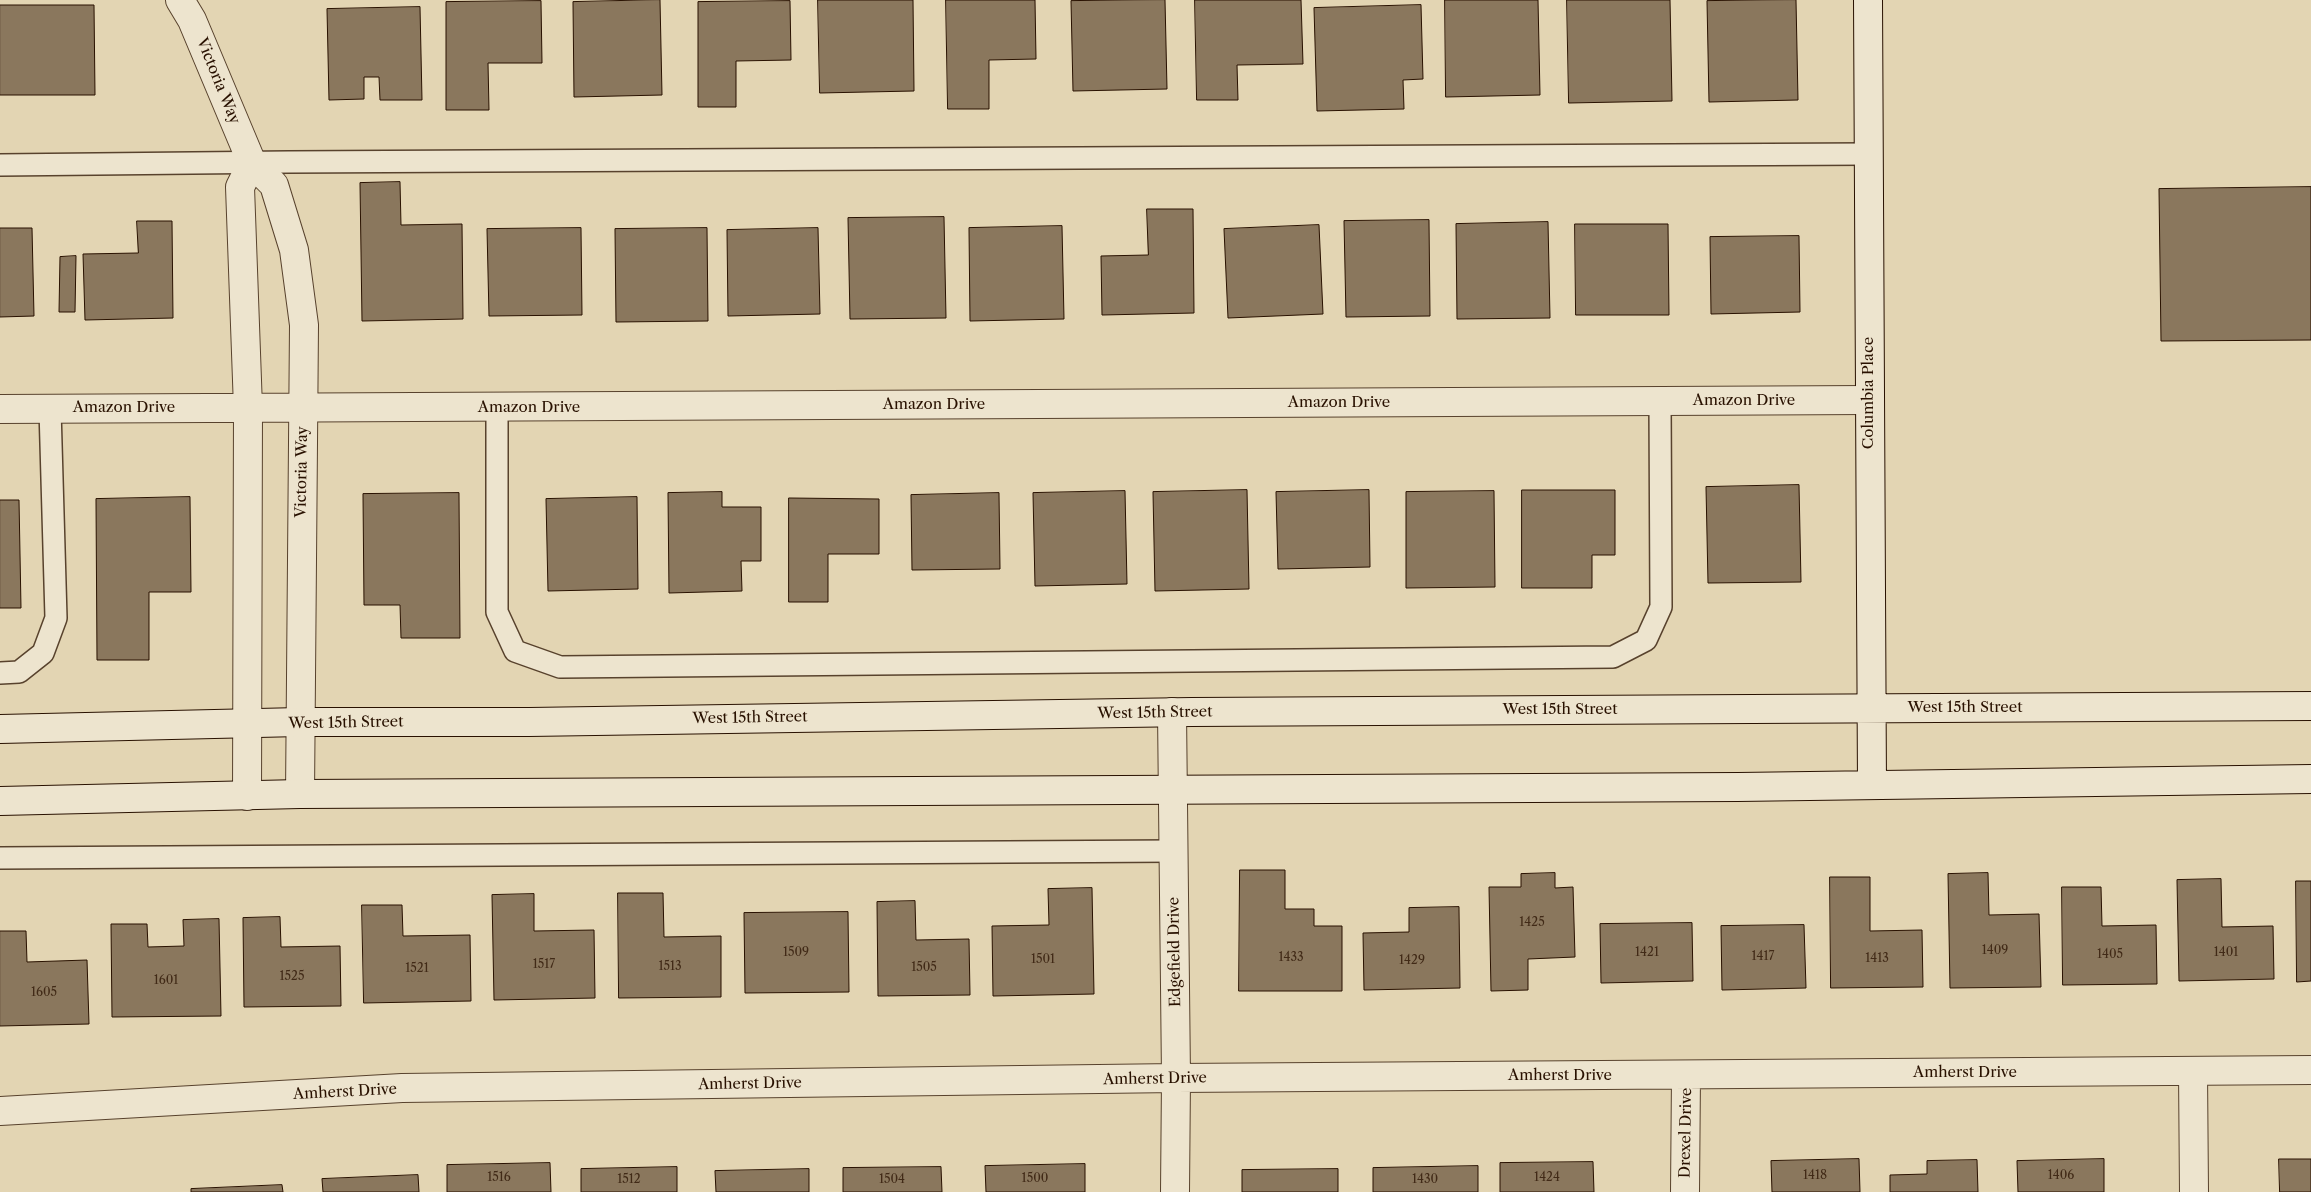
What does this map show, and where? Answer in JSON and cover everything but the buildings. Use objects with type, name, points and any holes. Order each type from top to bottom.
[{"type":"street","name":"Victoria Way","points":[[180,0],[192,20],[252,163],[274,185],[294,250],[304,325],[300,794]]},
{"type":"street","name":"Columbia Place","points":[[1868,0],[1870,709],[1872,785]]},
{"type":"street","points":[[247,796],[248,408],[240,187],[252,163]]},
{"type":"street","name":"Amazon Drive","points":[[0,409],[1869,400]]},
{"type":"street","name":"West 15th Street","points":[[0,728],[246,725],[300,722],[529,722],[1172,712],[2311,706]]},
{"type":"street","name":"Edgefield Drive","points":[[1172,712],[1176,1078],[1175,1192]]},
{"type":"street","points":[[0,801],[300,794],[1872,785],[2311,779]]},
{"type":"street","name":"Amherst Drive","points":[[0,1111],[402,1088],[1176,1078],[2311,1070]]},
{"type":"street","points":[[2193,1071],[2194,1192]]},
{"type":"street","name":"Drexel Drive","points":[[1685,1192],[1686,1075]]},
{"type":"lane","points":[[0,166],[1868,154]]},
{"type":"lane","points":[[497,408],[497,612],[515,651],[560,667],[1613,658],[1646,640],[1661,607],[1660,401]]},
{"type":"lane","points":[[0,673],[19,672],[43,652],[56,618],[50,409]]},
{"type":"lane","points":[[0,858],[1174,851]]}]
